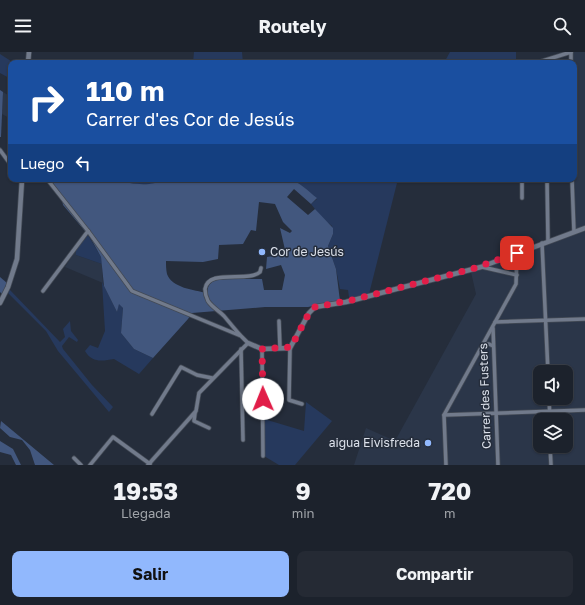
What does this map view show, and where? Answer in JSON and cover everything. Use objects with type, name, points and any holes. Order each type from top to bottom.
[{"type":"street","points":[[548,60],[571,52]]},
{"type":"street","points":[[0,150],[8,160]]},
{"type":"street","points":[[0,303],[8,287],[17,258],[22,182]]},
{"type":"street","points":[[48,182],[88,231],[132,291],[240,336]]},
{"type":"street","points":[[522,182],[522,198]]},
{"type":"street","points":[[547,182],[548,241]]},
{"type":"street","points":[[572,182],[574,232]]},
{"type":"street","points":[[302,404],[289,400],[290,348],[309,313],[315,307],[352,300],[481,266],[585,228]]},
{"type":"street","points":[[43,291],[88,231]]},
{"type":"street","points":[[542,243],[548,365]]},
{"type":"street","points":[[446,465],[444,415],[516,284],[517,253]]},
{"type":"street","points":[[481,266],[517,275]]},
{"type":"street","points":[[261,268],[260,272],[254,276],[216,278],[210,281],[206,286],[206,296],[209,303],[224,316],[240,336],[248,343],[262,349],[290,348]]},
{"type":"street","points":[[495,322],[585,319]]},
{"type":"street","points":[[279,321],[280,348]]},
{"type":"street","name":"Carrer des Fusters","points":[[493,327],[498,465]]},
{"type":"street","points":[[209,428],[194,421],[199,393],[212,378],[248,343]]},
{"type":"street","points":[[483,345],[489,344],[493,346]]},
{"type":"street","points":[[262,349],[263,456]]},
{"type":"street","points":[[241,350],[243,440]]},
{"type":"street","points":[[152,414],[181,367],[197,375],[212,378]]},
{"type":"street","points":[[550,405],[550,412]]},
{"type":"street","points":[[444,415],[585,410]]},
{"type":"street","points":[[90,465],[113,437],[149,464],[196,412]]},
{"type":"street","points":[[550,453],[551,465]]},
{"type":"street","points":[[74,458],[82,465]]},
{"type":"shaded area","points":[[194,52],[242,52],[243,60],[193,60]]},
{"type":"shaded area","points":[[450,52],[516,52],[516,60],[446,60]]},
{"type":"shaded area","points":[[572,52],[585,52],[585,465],[354,465],[366,428],[395,441],[476,294],[471,272],[575,234],[573,182],[577,182],[577,60],[572,60]]},
{"type":"shaded area","points":[[0,54],[9,60],[8,60],[8,77],[0,73]]},
{"type":"shaded area","points":[[0,90],[3,92],[1,137],[0,137]]},
{"type":"shaded area","points":[[3,92],[8,95],[8,117],[2,114]]},
{"type":"shaded area","points":[[52,182],[130,182],[144,184],[157,182],[296,182],[317,198],[311,204],[294,189],[287,197],[308,215],[315,209],[333,228],[333,234],[328,246],[336,269],[340,301],[308,307],[265,307],[192,313],[153,358],[134,349],[121,333],[123,308],[119,304],[117,312],[104,286],[101,257],[90,237],[63,205],[61,194]],"holes":[[[259,202],[275,204],[283,222],[292,231],[290,233],[280,228],[286,254],[267,257],[266,269],[281,265],[285,275],[282,290],[264,290],[262,279],[218,279],[210,284],[207,293],[184,288],[170,279],[167,274],[166,261],[203,262],[218,259],[219,245],[243,244],[251,230],[256,231]]]},
{"type":"shaded area","points":[[130,182],[159,182],[153,184]]},
{"type":"shaded area","points":[[296,182],[397,182],[369,294],[352,299],[349,297],[348,290],[340,289],[336,269],[328,246],[333,234],[332,226],[322,218],[311,204],[317,199]]},
{"type":"shaded area","points":[[88,235],[101,257],[102,264],[76,255],[76,250]]},
{"type":"shaded area","points":[[76,250],[76,255],[102,264],[103,283],[65,267]]},
{"type":"shaded area","points":[[0,277],[7,283],[2,294],[0,292]]},
{"type":"shaded area","points":[[102,282],[117,312],[119,303],[123,308],[121,333],[134,349],[153,358],[139,374],[114,359],[101,361],[91,358],[85,351],[90,345],[98,348],[105,331]]},
{"type":"shaded area","points":[[9,289],[60,342],[65,337],[63,329],[70,321],[71,331],[78,340],[77,342],[69,337],[62,346],[63,349],[92,385],[113,407],[109,412],[58,351],[46,331],[8,293]]},
{"type":"shaded area","points":[[306,402],[332,421],[295,465],[279,465],[264,456],[264,419],[304,431]]},
{"type":"shaded area","points":[[1,421],[54,465],[35,465],[30,450],[22,440],[10,437],[0,428]]},
{"type":"shaded area","points":[[0,441],[13,449],[21,465],[16,465],[11,455],[0,452]]},
{"type":"place","name":"Cor de Jesús","points":[[262,252]]},
{"type":"place","name":"aigua Eivisfreda","points":[[428,443]]},
{"type":"route","points":[[263,399],[262,349],[290,348],[309,313],[315,307],[346,302],[472,269],[517,253]]}]
